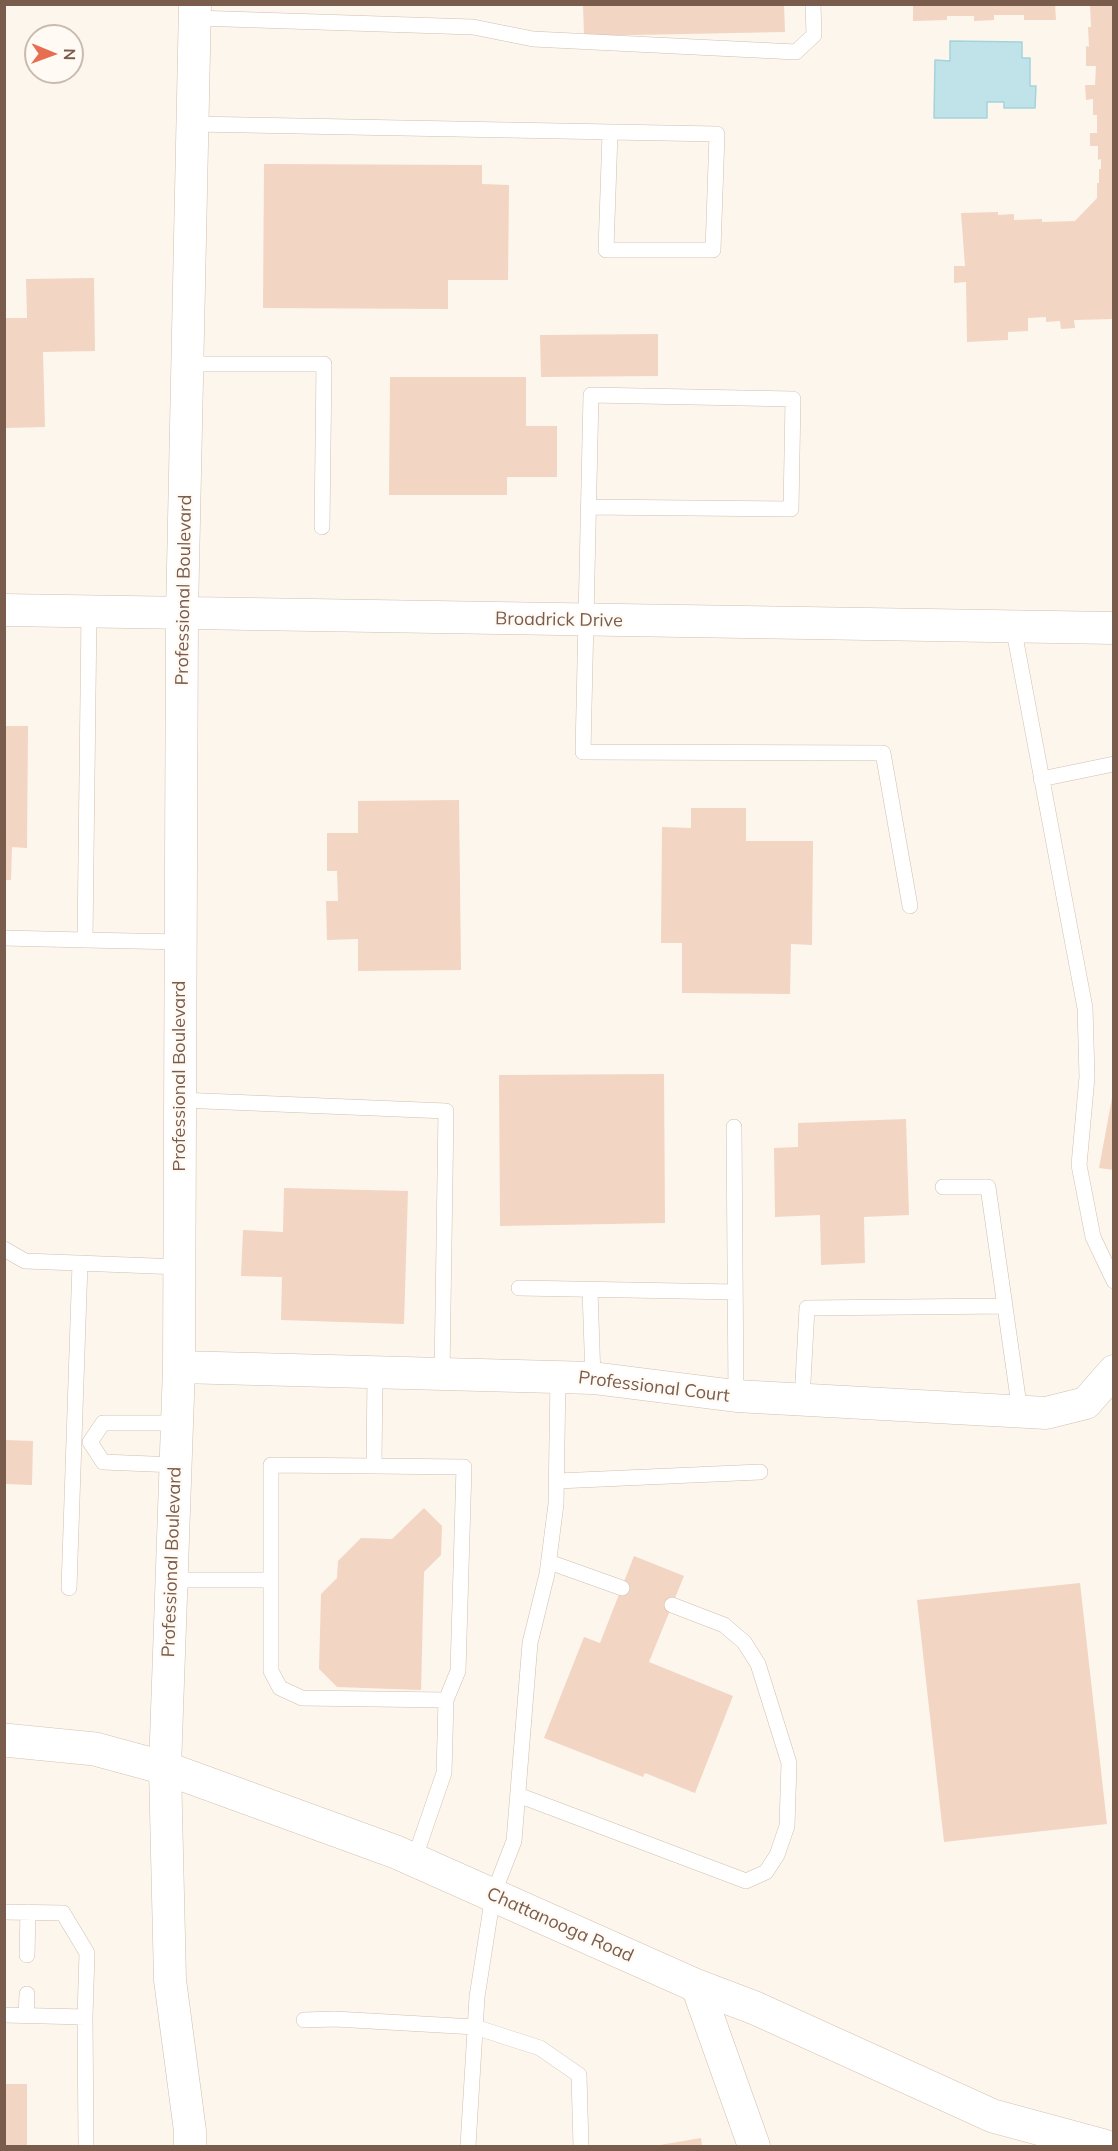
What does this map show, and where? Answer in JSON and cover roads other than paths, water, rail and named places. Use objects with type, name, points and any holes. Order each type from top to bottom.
[{"type":"main road","name":"Chattanooga Road","points":[[4,1740],[95,1749],[165,1768],[414,1860],[697,1986],[754,2008],[993,2116],[1104,2146]]},
{"type":"street","name":"Professional Boulevard","points":[[190,2146],[170,1980],[165,1768],[179,1367],[182,614],[195,11]]},
{"type":"street","name":"Broadrick Drive","points":[[4,610],[1113,628]]},
{"type":"street","name":"Professional Court","points":[[179,1367],[594,1378],[736,1396],[1046,1413],[1086,1403],[1113,1371]]},
{"type":"street","points":[[697,1986],[754,2146]]},
{"type":"lane","points":[[195,11],[473,27],[532,39],[796,52],[814,35],[813,4]]},
{"type":"lane","points":[[193,124],[717,134],[713,250],[606,250],[610,133]]},
{"type":"lane","points":[[188,364],[324,364],[322,527]]},
{"type":"lane","points":[[588,507],[791,509],[793,399],[591,395],[588,507],[583,752],[883,753],[910,906]]},
{"type":"lane","points":[[86,940],[89,612]]},
{"type":"lane","points":[[1077,627],[1113,612]]},
{"type":"lane","points":[[1013,626],[1084,1008],[1087,1077],[1079,1165],[1094,1237],[1113,1281]]},
{"type":"lane","points":[[1041,779],[1113,764]]},
{"type":"lane","points":[[4,938],[181,942]]},
{"type":"lane","points":[[180,1100],[446,1111],[442,1374]]},
{"type":"lane","points":[[734,1127],[736,1396]]},
{"type":"lane","points":[[943,1187],[988,1187],[1020,1412]]},
{"type":"lane","points":[[4,1249],[25,1261],[180,1268]]},
{"type":"lane","points":[[69,1588],[82,1442],[80,1263]]},
{"type":"lane","points":[[519,1288],[735,1292]]},
{"type":"lane","points":[[590,1290],[594,1378]]},
{"type":"lane","points":[[802,1400],[807,1308],[1005,1306]]},
{"type":"lane","points":[[374,1466],[375,1372]]},
{"type":"lane","points":[[468,2146],[477,1997],[493,1895],[514,1841],[530,1643],[549,1562],[556,1504],[558,1377]]},
{"type":"lane","points":[[82,1442],[103,1423],[177,1423]]},
{"type":"lane","points":[[82,1442],[103,1462],[176,1465]]},
{"type":"lane","points":[[414,1860],[444,1773],[446,1700],[458,1671],[464,1467],[271,1465],[271,1671],[280,1688],[302,1698],[446,1700]]},
{"type":"lane","points":[[556,1481],[760,1472]]},
{"type":"lane","points":[[549,1562],[622,1588]]},
{"type":"lane","points":[[172,1580],[271,1580]]},
{"type":"lane","points":[[518,1795],[746,1881],[766,1872],[777,1855],[787,1826],[789,1763],[758,1664],[744,1642],[724,1625],[672,1605]]},
{"type":"lane","points":[[4,1912],[63,1913],[87,1953],[86,2146]]},
{"type":"lane","points":[[27,1955],[28,1912]]},
{"type":"lane","points":[[26,2016],[27,1994]]},
{"type":"lane","points":[[4,2015],[85,2017]]},
{"type":"lane","points":[[304,2020],[335,2019],[475,2027],[540,2048],[579,2075],[580,2146]]},
{"type":"water","points":[[950,41],[1022,42],[1022,58],[1030,58],[1030,86],[1036,86],[1035,108],[1004,108],[1004,102],[987,102],[987,118],[934,118],[935,60],[950,61]]}]
